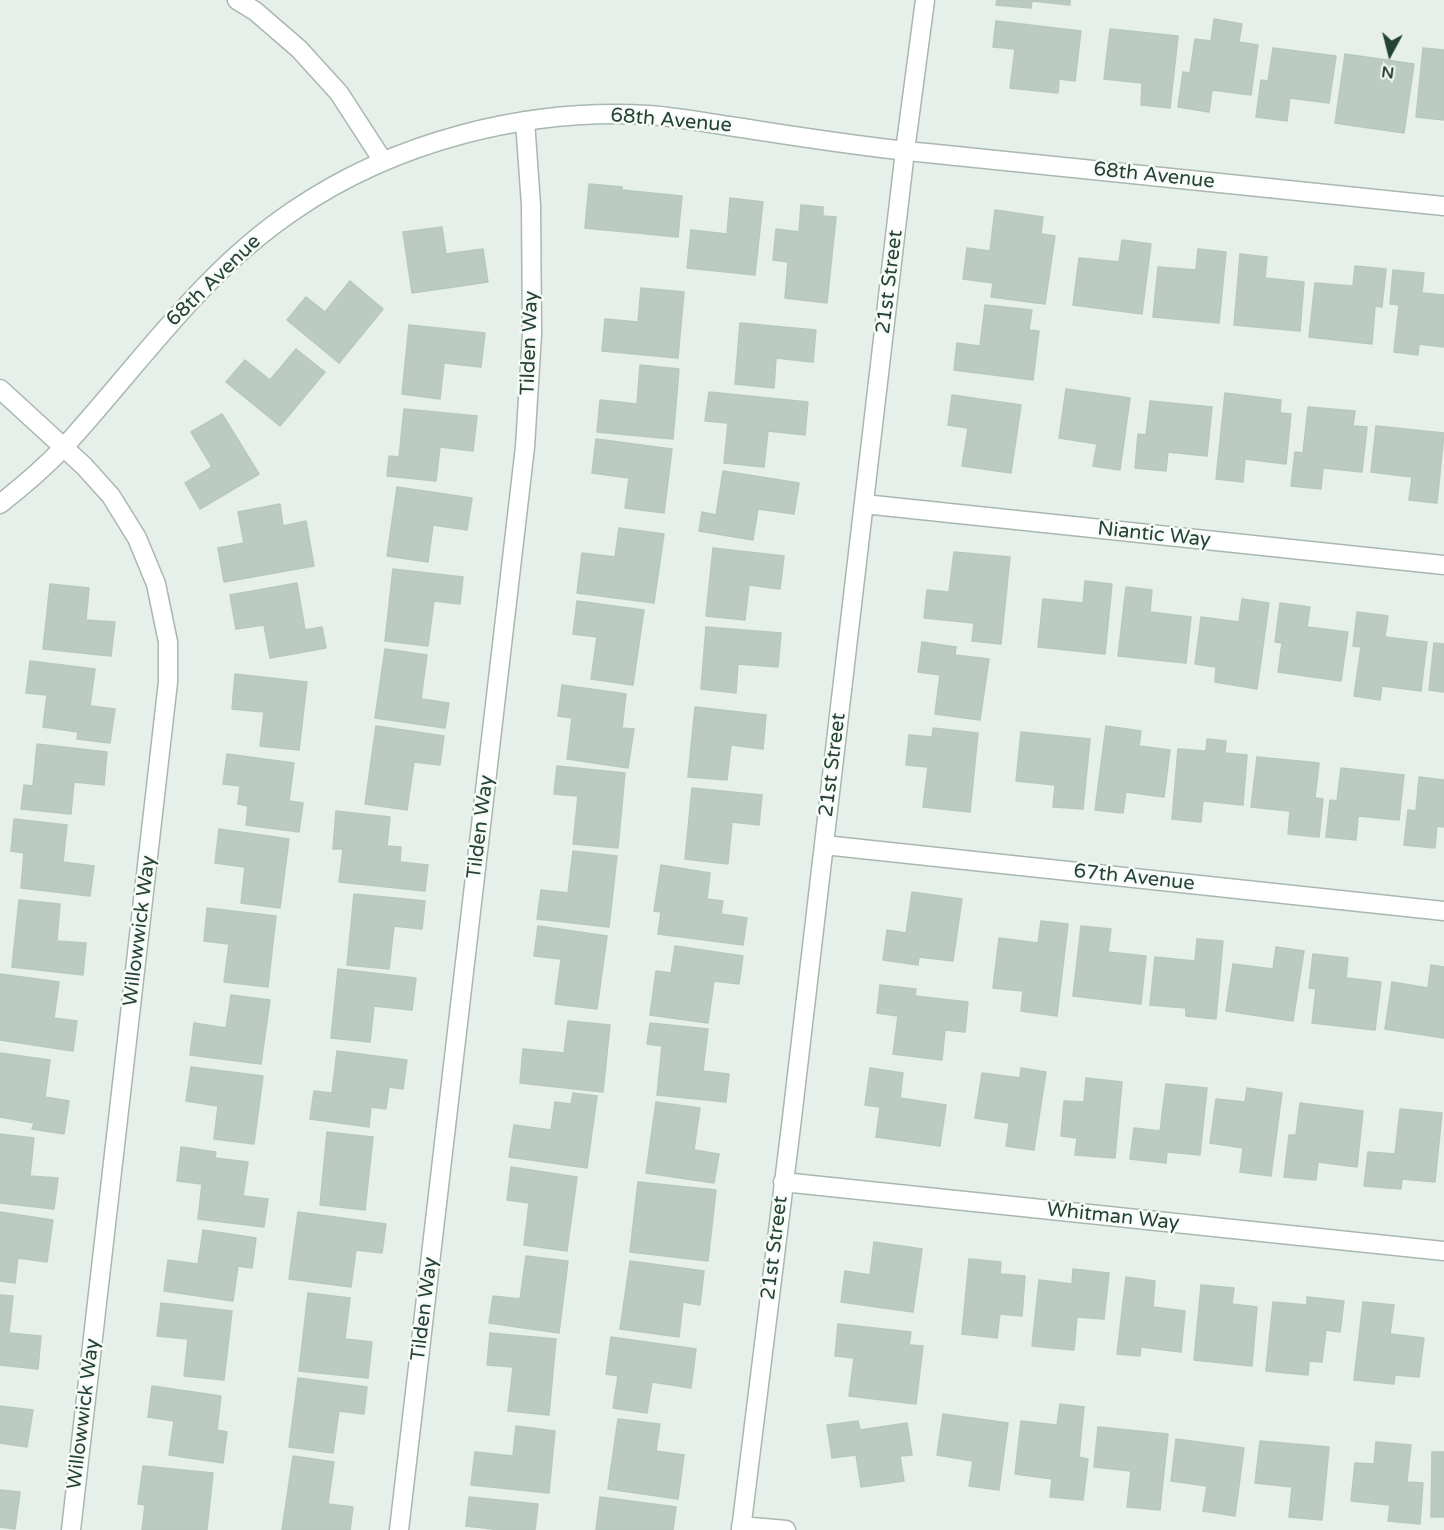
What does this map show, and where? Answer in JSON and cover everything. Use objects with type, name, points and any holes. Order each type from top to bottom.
[{"type":"street","points":[[237,0],[255,11],[299,49],[339,93],[383,160]]},
{"type":"street","name":"21st Street","points":[[741,1528],[905,151],[925,0]]},
{"type":"street","name":"68th Avenue","points":[[0,504],[28,482],[64,447],[162,331],[251,241],[294,210],[348,176],[383,160],[462,134],[525,121],[588,115],[652,115],[905,151],[1444,206]]},
{"type":"street","name":"Tilden Way","points":[[399,1530],[525,447],[532,334],[531,205],[525,121]]},
{"type":"street","name":"Willowwick Way","points":[[0,389],[84,466],[111,496],[137,537],[156,584],[168,642],[168,682],[71,1530]]},
{"type":"street","name":"Niantic Way","points":[[864,504],[1444,565]]},
{"type":"street","name":"67th Avenue","points":[[824,845],[1444,911]]},
{"type":"street","name":"Whitman Way","points":[[783,1182],[1444,1251]]},
{"type":"street","points":[[741,1528],[786,1530]]},
{"type":"building","points":[[997,0],[1070,0],[1070,5],[1032,1],[1031,8],[996,5]]},
{"type":"building","points":[[1214,19],[1242,24],[1239,42],[1258,45],[1251,95],[1212,90],[1209,112],[1178,107],[1183,72],[1190,73],[1195,39],[1211,41]]},
{"type":"building","points":[[996,21],[1081,31],[1075,81],[1059,79],[1058,93],[1010,88],[1015,49],[993,47]]},
{"type":"building","points":[[1110,29],[1178,36],[1170,108],[1141,105],[1142,83],[1104,79]]},
{"type":"building","points":[[1273,48],[1336,56],[1329,103],[1290,98],[1287,121],[1256,117],[1261,80],[1268,81]]},
{"type":"building","points":[[1423,48],[1444,50],[1444,120],[1416,117]]},
{"type":"building","points":[[1345,54],[1414,64],[1404,133],[1335,123]]},
{"type":"building","points":[[589,184],[682,196],[678,237],[585,228]]},
{"type":"building","points":[[730,198],[763,202],[755,275],[687,268],[691,230],[727,234]]},
{"type":"building","points":[[801,205],[823,207],[823,216],[836,217],[827,303],[785,298],[788,262],[773,260],[776,229],[799,232]]},
{"type":"building","points":[[995,210],[1043,217],[1041,234],[1055,236],[1045,304],[991,297],[993,283],[963,279],[967,248],[990,251]]},
{"type":"building","points":[[442,227],[446,254],[483,249],[488,282],[412,293],[403,232]]},
{"type":"building","points":[[1122,240],[1151,244],[1142,314],[1073,305],[1079,258],[1119,262]]},
{"type":"building","points":[[1198,249],[1226,252],[1219,323],[1153,317],[1158,267],[1196,270]]},
{"type":"building","points":[[1240,254],[1267,257],[1265,278],[1304,282],[1300,331],[1234,325]]},
{"type":"building","points":[[1355,266],[1386,269],[1382,307],[1375,306],[1372,344],[1309,337],[1315,283],[1353,286]]},
{"type":"building","points":[[1393,270],[1424,273],[1422,293],[1444,295],[1444,347],[1419,344],[1418,355],[1394,352],[1399,305],[1390,304]]},
{"type":"building","points":[[350,281],[383,309],[339,363],[287,320],[306,297],[325,312]]},
{"type":"building","points":[[641,288],[684,292],[678,358],[602,351],[605,319],[638,322]]},
{"type":"building","points":[[985,305],[1032,310],[1029,330],[1039,331],[1033,380],[954,370],[957,343],[980,346]]},
{"type":"building","points":[[740,323],[816,330],[813,362],[776,358],[774,388],[735,384]]},
{"type":"building","points":[[409,325],[485,333],[481,367],[444,363],[440,399],[402,394]]},
{"type":"building","points":[[296,349],[325,372],[280,426],[226,382],[245,360],[270,380]]},
{"type":"building","points":[[640,365],[679,369],[673,439],[597,432],[600,400],[637,404]]},
{"type":"building","points":[[1066,389],[1130,398],[1120,470],[1093,466],[1097,444],[1059,438]]},
{"type":"building","points":[[709,392],[808,402],[805,435],[768,431],[764,467],[724,463],[728,423],[705,421]]},
{"type":"building","points":[[1225,393],[1281,400],[1280,413],[1291,414],[1286,464],[1245,459],[1243,482],[1216,479]]},
{"type":"building","points":[[952,395],[1021,405],[1011,473],[962,466],[968,428],[948,425]]},
{"type":"building","points":[[1150,401],[1212,407],[1207,456],[1168,452],[1166,471],[1135,468],[1138,434],[1146,435]]},
{"type":"building","points":[[1308,407],[1355,411],[1353,426],[1367,427],[1362,472],[1323,468],[1321,489],[1291,486],[1295,452],[1303,453]]},
{"type":"building","points":[[404,409],[477,416],[473,451],[440,447],[436,481],[387,476],[389,456],[399,457]]},
{"type":"building","points":[[222,414],[259,474],[200,509],[185,483],[212,467],[191,432]]},
{"type":"building","points":[[1376,426],[1444,433],[1437,503],[1409,500],[1412,477],[1371,472]]},
{"type":"building","points":[[596,439],[672,449],[664,513],[625,508],[629,478],[592,473]]},
{"type":"building","points":[[723,471],[799,483],[794,514],[758,509],[753,540],[699,531],[702,512],[716,515]]},
{"type":"building","points":[[397,487],[472,498],[467,530],[433,525],[428,562],[387,556]]},
{"type":"building","points":[[280,504],[283,526],[306,521],[314,566],[224,582],[218,548],[244,543],[238,512]]},
{"type":"building","points":[[619,528],[664,534],[654,603],[577,593],[582,553],[615,557]]},
{"type":"building","points":[[713,548],[784,556],[780,589],[749,585],[745,620],[706,616]]},
{"type":"building","points":[[954,552],[1010,557],[1001,644],[972,641],[974,623],[924,618],[927,590],[949,592]]},
{"type":"building","points":[[393,569],[463,577],[460,604],[434,601],[428,646],[385,641]]},
{"type":"building","points":[[1085,581],[1112,584],[1105,654],[1038,647],[1043,599],[1083,603]]},
{"type":"building","points":[[297,583],[305,630],[322,627],[326,648],[270,658],[264,625],[236,629],[230,595]]},
{"type":"building","points":[[50,584],[89,588],[86,620],[115,622],[111,656],[43,649]]},
{"type":"building","points":[[1126,587],[1152,590],[1150,612],[1191,617],[1186,663],[1118,656]]},
{"type":"building","points":[[1242,599],[1269,603],[1257,689],[1215,682],[1216,667],[1195,664],[1201,617],[1239,622]]},
{"type":"building","points":[[577,601],[644,610],[633,685],[591,679],[597,637],[573,634]]},
{"type":"building","points":[[1280,603],[1310,607],[1307,627],[1348,632],[1341,681],[1278,672],[1282,643],[1275,642]]},
{"type":"building","points":[[1357,612],[1388,616],[1385,637],[1427,642],[1421,691],[1382,686],[1380,700],[1354,696],[1361,647],[1353,646]]},
{"type":"building","points":[[706,627],[781,633],[778,667],[738,664],[736,693],[701,689]]},
{"type":"building","points":[[922,642],[956,647],[955,655],[989,659],[980,720],[935,714],[940,675],[918,672]]},
{"type":"building","points":[[1434,643],[1444,644],[1444,692],[1429,690]]},
{"type":"building","points":[[385,649],[427,655],[421,699],[449,703],[445,728],[375,718]]},
{"type":"building","points":[[30,661],[95,669],[90,706],[115,709],[110,743],[77,739],[78,732],[43,727],[47,695],[26,693]]},
{"type":"building","points":[[235,674],[307,682],[299,750],[260,746],[264,712],[232,709]]},
{"type":"building","points":[[562,685],[626,694],[622,728],[634,729],[628,768],[567,759],[572,718],[558,716]]},
{"type":"building","points":[[695,707],[766,715],[763,749],[731,745],[727,780],[688,777]]},
{"type":"building","points":[[376,726],[444,736],[440,765],[414,762],[407,810],[365,804]]},
{"type":"building","points":[[1106,726],[1141,731],[1139,746],[1170,750],[1164,797],[1126,792],[1123,813],[1095,810]]},
{"type":"building","points":[[933,728],[978,733],[970,812],[923,807],[928,767],[906,765],[909,735],[932,737]]},
{"type":"building","points":[[1021,732],[1090,739],[1083,809],[1053,807],[1055,785],[1016,781]]},
{"type":"building","points":[[1207,739],[1226,741],[1225,753],[1247,755],[1243,805],[1203,801],[1201,822],[1172,819],[1178,749],[1206,751]]},
{"type":"building","points":[[37,744],[107,752],[104,785],[74,782],[71,814],[21,809],[24,785],[33,786]]},
{"type":"building","points":[[227,754],[294,763],[289,801],[303,803],[299,832],[246,825],[248,806],[238,804],[240,786],[223,784]]},
{"type":"building","points":[[1257,757],[1319,763],[1315,798],[1323,799],[1319,837],[1288,834],[1290,811],[1251,807]]},
{"type":"building","points":[[557,766],[625,773],[618,848],[573,844],[578,796],[554,794]]},
{"type":"building","points":[[1341,768],[1404,775],[1399,820],[1358,816],[1356,840],[1326,837],[1330,800],[1337,801]]},
{"type":"building","points":[[1419,777],[1444,780],[1444,827],[1437,826],[1435,848],[1404,845],[1408,810],[1416,811]]},
{"type":"building","points":[[692,788],[762,795],[759,825],[732,822],[728,864],[685,859]]},
{"type":"building","points":[[336,811],[390,817],[387,846],[401,847],[400,862],[428,865],[425,891],[339,882],[343,849],[333,849]]},
{"type":"building","points":[[14,819],[67,825],[63,862],[94,866],[90,896],[21,888],[24,853],[11,851]]},
{"type":"building","points":[[219,829],[289,839],[280,908],[241,903],[245,867],[215,863]]},
{"type":"building","points":[[573,851],[617,856],[609,927],[537,919],[541,890],[568,893]]},
{"type":"building","points":[[661,865],[710,873],[707,899],[723,901],[721,914],[747,918],[743,945],[658,934],[661,912],[654,911]]},
{"type":"building","points":[[912,892],[962,899],[953,961],[919,957],[918,965],[883,960],[887,930],[906,933]]},
{"type":"building","points":[[354,894],[425,901],[422,929],[394,926],[389,969],[347,965]]},
{"type":"building","points":[[19,900],[60,904],[57,941],[86,943],[83,975],[12,967]]},
{"type":"building","points":[[207,908],[276,916],[268,987],[224,982],[229,944],[204,941]]},
{"type":"building","points":[[1041,921],[1068,924],[1057,1016],[1021,1011],[1023,991],[993,988],[999,938],[1038,943]]},
{"type":"building","points":[[538,926],[607,936],[597,1009],[555,1004],[561,959],[534,956]]},
{"type":"building","points":[[1081,926],[1111,929],[1108,952],[1146,956],[1141,1004],[1073,996]]},
{"type":"building","points":[[1197,939],[1223,941],[1216,1019],[1186,1016],[1186,1008],[1150,1005],[1155,957],[1195,961]]},
{"type":"building","points":[[675,946],[743,956],[739,984],[714,981],[708,1023],[650,1015],[656,971],[671,973]]},
{"type":"building","points":[[1276,947],[1304,951],[1293,1021],[1226,1011],[1233,964],[1273,969]]},
{"type":"building","points":[[1313,954],[1348,958],[1346,978],[1381,982],[1375,1030],[1312,1023],[1316,989],[1309,988]]},
{"type":"building","points":[[1431,965],[1444,967],[1444,1038],[1385,1029],[1392,982],[1428,988]]},
{"type":"building","points":[[338,969],[416,978],[412,1010],[374,1006],[370,1042],[331,1038]]},
{"type":"building","points":[[0,974],[59,982],[54,1018],[77,1021],[73,1051],[0,1040]]},
{"type":"building","points":[[880,985],[916,989],[915,996],[968,1002],[965,1032],[945,1030],[942,1060],[893,1054],[898,1016],[877,1013]]},
{"type":"building","points":[[231,995],[270,1000],[261,1064],[190,1055],[194,1023],[226,1028]]},
{"type":"building","points":[[568,1021],[610,1025],[603,1092],[520,1083],[523,1049],[564,1053]]},
{"type":"building","points":[[650,1023],[708,1029],[703,1071],[729,1074],[726,1102],[657,1095],[662,1046],[647,1044]]},
{"type":"building","points":[[337,1051],[407,1060],[403,1089],[389,1087],[386,1109],[371,1107],[369,1127],[310,1119],[314,1091],[332,1093]]},
{"type":"building","points":[[0,1053],[50,1060],[45,1097],[69,1101],[64,1134],[32,1129],[34,1123],[0,1117]]},
{"type":"building","points":[[191,1067],[263,1076],[254,1144],[214,1139],[218,1106],[186,1101]]},
{"type":"building","points":[[870,1068],[903,1073],[900,1098],[946,1105],[940,1146],[876,1137],[880,1107],[865,1105]]},
{"type":"building","points":[[1021,1068],[1046,1072],[1034,1150],[1006,1146],[1009,1123],[975,1118],[982,1073],[1020,1078]]},
{"type":"building","points":[[1086,1078],[1122,1082],[1115,1158],[1075,1155],[1077,1138],[1061,1136],[1064,1101],[1084,1102]]},
{"type":"building","points":[[1166,1084],[1207,1088],[1200,1155],[1167,1152],[1166,1163],[1130,1159],[1134,1128],[1160,1131]]},
{"type":"building","points":[[1247,1088],[1282,1093],[1271,1176],[1240,1172],[1243,1148],[1210,1143],[1216,1099],[1245,1102]]},
{"type":"building","points":[[573,1093],[597,1096],[587,1168],[509,1157],[514,1125],[551,1130],[555,1102],[571,1104]]},
{"type":"building","points":[[656,1102],[700,1108],[694,1150],[719,1154],[714,1183],[646,1173]]},
{"type":"building","points":[[1300,1103],[1363,1111],[1357,1167],[1318,1162],[1316,1180],[1284,1177],[1289,1135],[1296,1135]]},
{"type":"building","points":[[1400,1109],[1442,1113],[1435,1182],[1402,1179],[1401,1189],[1364,1186],[1368,1152],[1395,1154]]},
{"type":"building","points":[[327,1132],[373,1137],[365,1210],[320,1205]]},
{"type":"building","points":[[0,1134],[34,1138],[30,1176],[58,1178],[54,1209],[0,1203]]},
{"type":"building","points":[[181,1147],[216,1152],[215,1158],[248,1162],[243,1196],[268,1199],[264,1227],[198,1219],[202,1184],[177,1181]]},
{"type":"building","points":[[511,1167],[577,1177],[567,1251],[524,1245],[529,1203],[507,1200]]},
{"type":"building","points":[[638,1182],[716,1190],[708,1261],[630,1252]]},
{"type":"building","points":[[0,1212],[53,1220],[47,1262],[18,1258],[15,1283],[0,1281]]},
{"type":"building","points":[[298,1212],[386,1224],[382,1253],[356,1250],[351,1287],[289,1279]]},
{"type":"building","points":[[203,1230],[256,1238],[252,1268],[238,1266],[233,1301],[164,1291],[168,1260],[198,1264]]},
{"type":"building","points":[[874,1242],[922,1249],[913,1312],[841,1302],[845,1271],[870,1275]]},
{"type":"building","points":[[526,1256],[568,1261],[559,1333],[489,1323],[493,1296],[520,1299]]},
{"type":"building","points":[[969,1259],[1001,1262],[1000,1274],[1025,1276],[1022,1316],[1000,1314],[997,1338],[962,1334]]},
{"type":"building","points":[[630,1261],[704,1271],[700,1305],[683,1302],[679,1337],[620,1329]]},
{"type":"building","points":[[1073,1269],[1109,1273],[1104,1319],[1077,1317],[1074,1350],[1032,1346],[1039,1280],[1072,1284]]},
{"type":"building","points":[[1126,1277],[1155,1281],[1153,1307],[1185,1311],[1181,1352],[1141,1347],[1140,1356],[1117,1354]]},
{"type":"building","points":[[1201,1285],[1234,1288],[1232,1304],[1257,1307],[1252,1366],[1194,1360]]},
{"type":"building","points":[[308,1293],[350,1298],[345,1339],[372,1342],[368,1378],[299,1371]]},
{"type":"building","points":[[0,1295],[13,1296],[9,1333],[41,1336],[38,1369],[0,1365]]},
{"type":"building","points":[[1307,1297],[1344,1301],[1340,1332],[1326,1330],[1322,1362],[1309,1361],[1308,1375],[1266,1371],[1273,1302],[1307,1305]]},
{"type":"building","points":[[1363,1302],[1394,1305],[1390,1334],[1424,1338],[1419,1377],[1395,1375],[1394,1384],[1354,1380]]},
{"type":"building","points":[[161,1303],[232,1311],[224,1380],[184,1376],[188,1339],[157,1336]]},
{"type":"building","points":[[838,1324],[911,1332],[909,1345],[923,1346],[916,1404],[849,1396],[854,1358],[835,1356]]},
{"type":"building","points":[[490,1333],[556,1339],[549,1415],[508,1411],[513,1367],[487,1365]]},
{"type":"building","points":[[611,1337],[696,1349],[691,1388],[652,1382],[647,1413],[613,1408],[618,1376],[606,1374]]},
{"type":"building","points":[[298,1378],[367,1387],[364,1414],[339,1411],[333,1453],[289,1447]]},
{"type":"building","points":[[152,1386],[221,1396],[217,1430],[227,1432],[223,1463],[169,1455],[174,1421],[148,1417]]},
{"type":"building","points":[[1060,1404],[1084,1407],[1079,1457],[1088,1459],[1083,1500],[1050,1497],[1052,1479],[1015,1474],[1021,1421],[1057,1425]]},
{"type":"building","points":[[0,1406],[33,1410],[27,1447],[0,1443]]},
{"type":"building","points":[[943,1414],[1008,1423],[999,1490],[969,1486],[973,1461],[937,1455]]},
{"type":"building","points":[[618,1419],[660,1424],[656,1451],[684,1455],[678,1499],[608,1489]]},
{"type":"building","points":[[858,1421],[860,1430],[907,1423],[912,1455],[900,1456],[904,1481],[861,1487],[856,1455],[832,1458],[827,1425]]},
{"type":"building","points":[[516,1426],[555,1431],[549,1493],[471,1485],[475,1452],[513,1456]]},
{"type":"building","points":[[1098,1427],[1168,1434],[1160,1510],[1127,1507],[1131,1471],[1094,1467]]},
{"type":"building","points":[[1176,1439],[1244,1448],[1235,1516],[1203,1511],[1207,1486],[1171,1481]]},
{"type":"building","points":[[1260,1441],[1329,1447],[1322,1520],[1289,1517],[1292,1487],[1255,1483]]},
{"type":"building","points":[[1376,1442],[1411,1445],[1407,1482],[1423,1483],[1420,1524],[1388,1521],[1390,1505],[1351,1501],[1355,1463],[1374,1464]]},
{"type":"building","points":[[1432,1452],[1444,1452],[1444,1517],[1431,1517]]},
{"type":"building","points":[[293,1456],[334,1462],[328,1504],[353,1507],[350,1530],[282,1530]]},
{"type":"building","points":[[143,1466],[213,1473],[207,1530],[142,1530],[145,1505],[138,1504]]},
{"type":"building","points":[[0,1490],[20,1492],[15,1529],[0,1527]]},
{"type":"building","points":[[469,1497],[538,1504],[535,1530],[493,1530],[466,1526]]},
{"type":"building","points":[[600,1497],[676,1507],[673,1530],[596,1530]]}]
